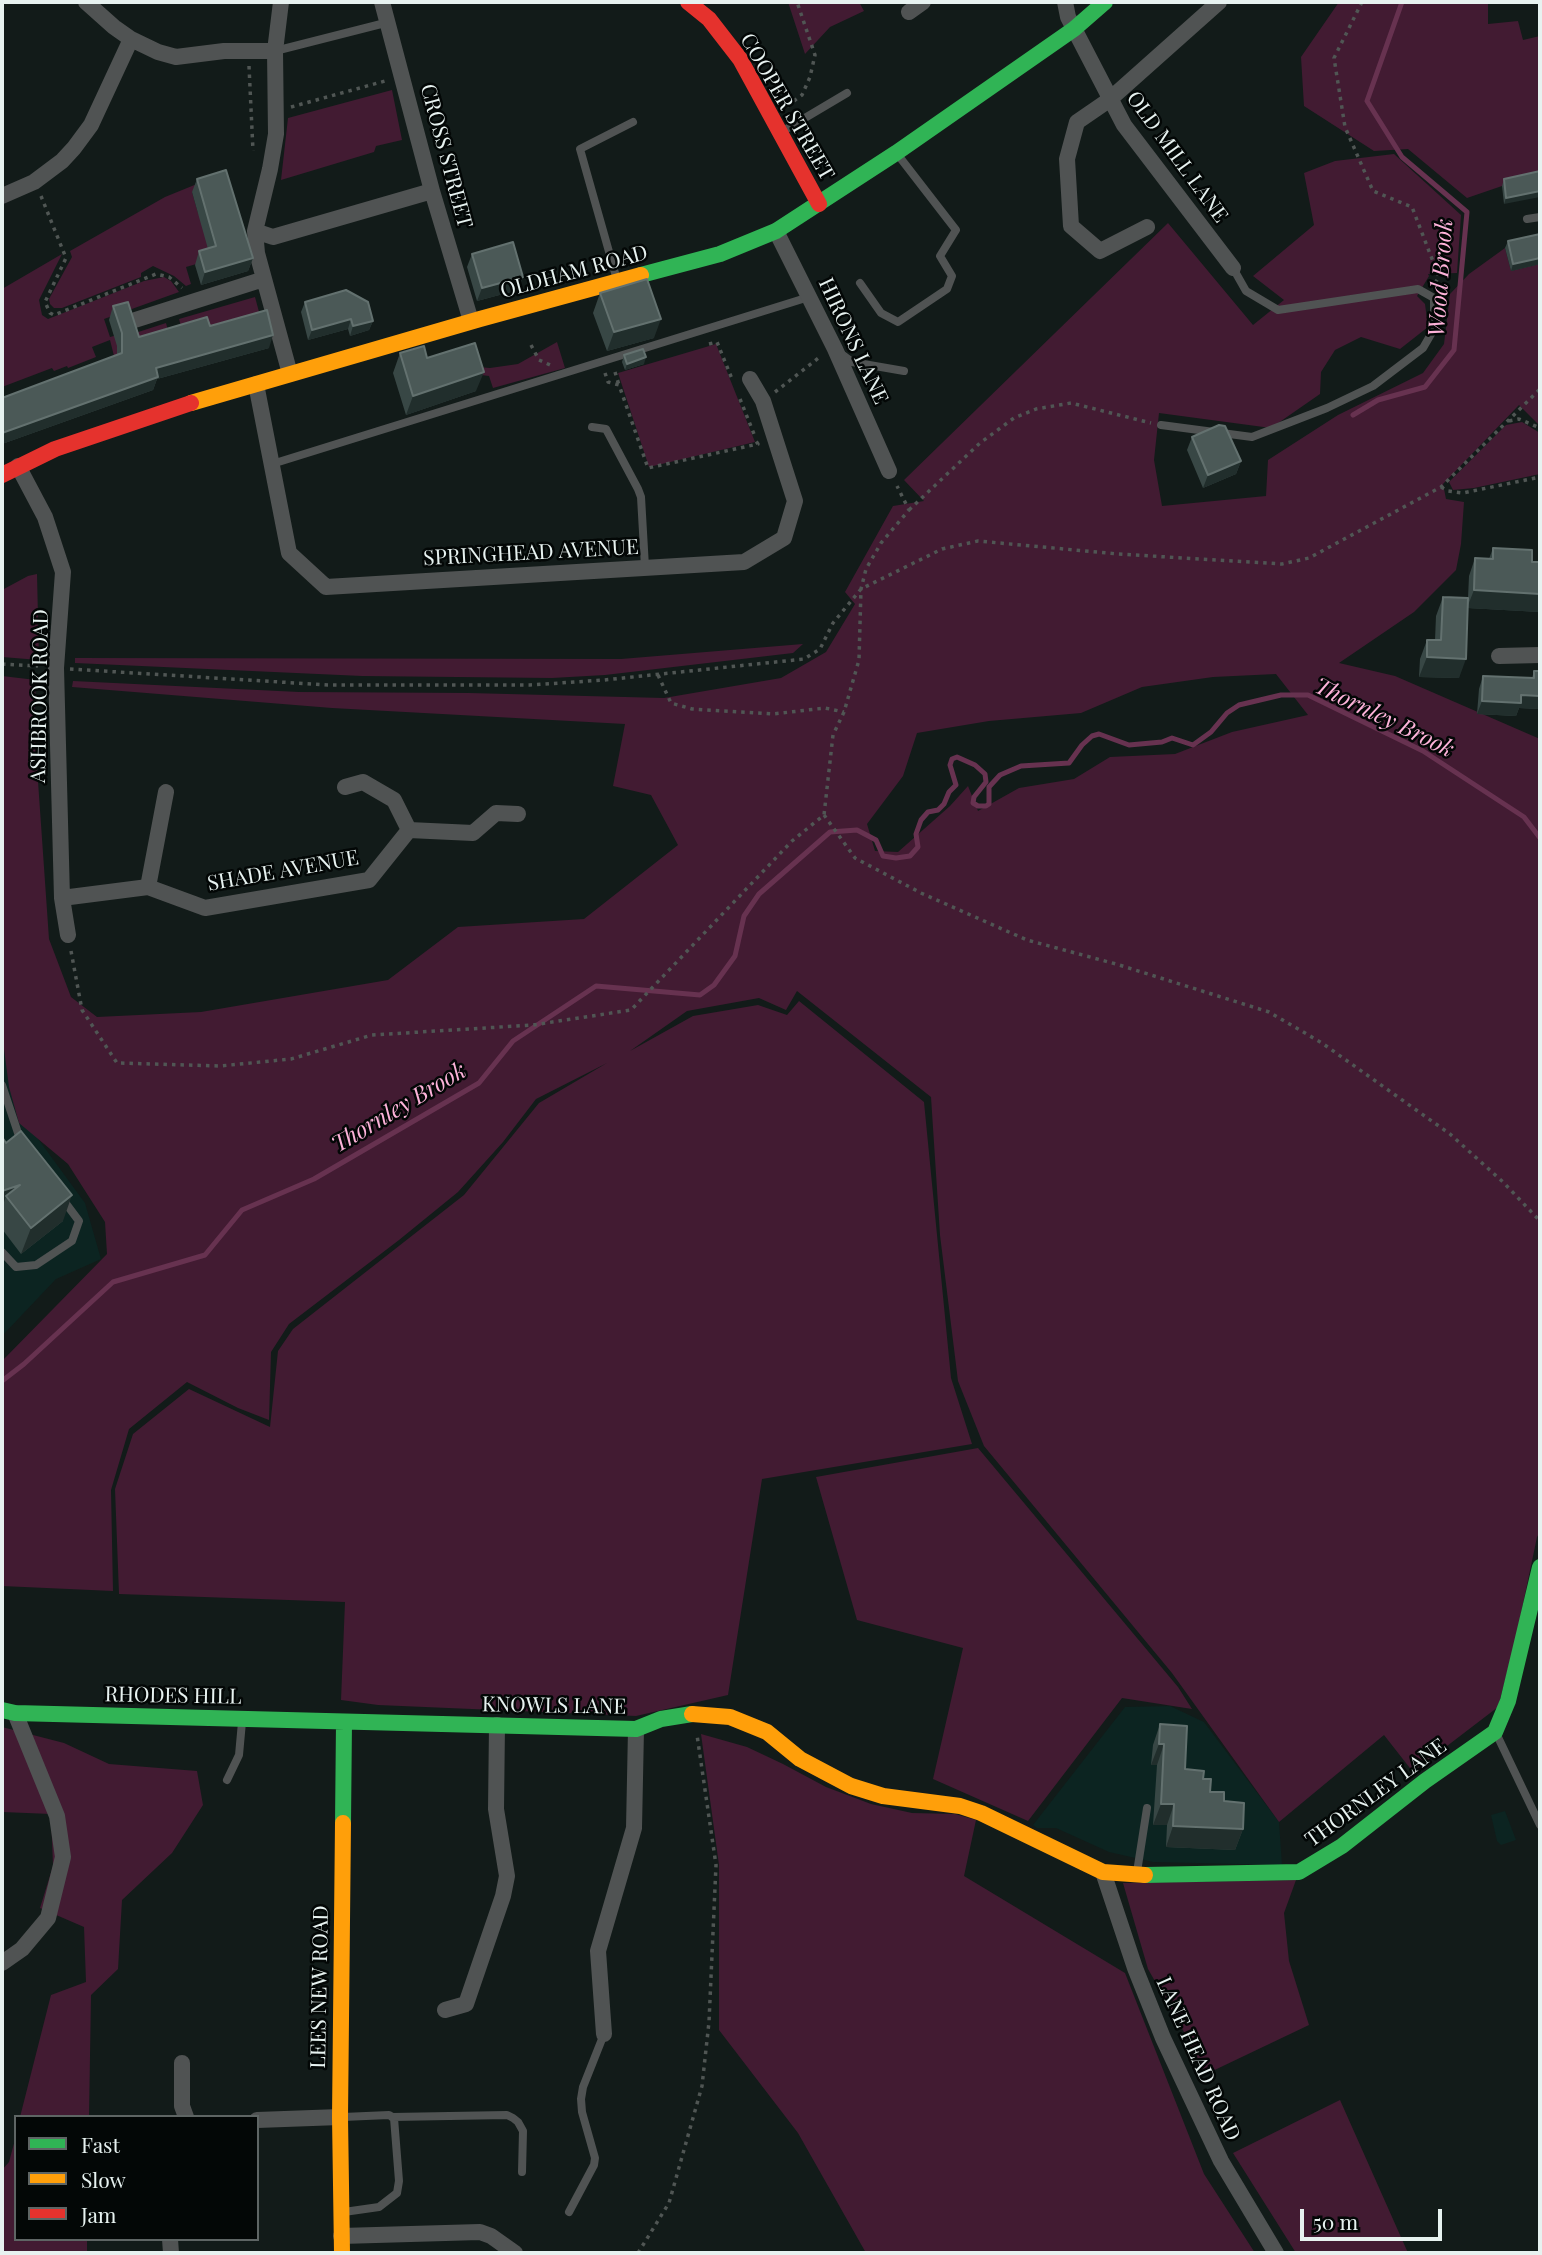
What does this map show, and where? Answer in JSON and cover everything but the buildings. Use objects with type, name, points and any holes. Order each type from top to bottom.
[{"type":"street","points":[[86,2],[131,39],[176,57],[224,51],[275,51]]},
{"type":"street","points":[[281,2],[275,51],[276,134],[255,231],[257,253],[290,374]]},
{"type":"street","name":"CROSS STREET","points":[[382,2],[432,191],[471,321]]},
{"type":"street","name":"COOPER STREET","points":[[688,2],[709,19],[740,59],[819,204]]},
{"type":"street","points":[[909,12],[923,2]]},
{"type":"street","name":"OLD MILL LANE","points":[[1065,2],[1068,17],[1125,125],[1233,268]]},
{"type":"street","name":"OLDHAM ROAD","points":[[2,475],[110,428],[471,321],[720,254],[776,231],[1074,29],[1105,2]]},
{"type":"street","points":[[1147,227],[1100,251],[1071,226],[1067,159],[1077,122],[1110,100],[1219,2]]},
{"type":"street","points":[[2,196],[34,182],[62,161],[92,125],[131,39]]},
{"type":"street","points":[[255,231],[274,237],[432,191]]},
{"type":"street","name":"HIRONS LANE","points":[[776,231],[835,347],[889,471]]},
{"type":"street","points":[[135,320],[264,279]]},
{"type":"street","name":"SPRINGHEAD AVENUE","points":[[256,384],[289,553],[326,587],[744,562],[784,538],[795,501],[764,401],[750,379]]},
{"type":"street","name":"ASHBROOK ROAD","points":[[18,466],[45,516],[63,572],[56,668],[62,898],[68,935]]},
{"type":"street","points":[[1499,656],[1540,655]]},
{"type":"street","points":[[345,787],[363,782],[394,800],[409,830],[473,833],[496,813],[518,814]]},
{"type":"street","points":[[148,887],[166,792]]},
{"type":"street","name":"SHADE AVENUE","points":[[62,898],[148,887],[205,908],[369,880],[409,830]]},
{"type":"street","points":[[1495,1732],[1508,1701],[1540,1567]]},
{"type":"street","points":[[2,1963],[22,1949],[48,1918],[63,1857],[57,1816],[9,1712]]},
{"type":"street","name":"RHODES HILL","points":[[9,1712],[344,1722]]},
{"type":"street","name":"KNOWLS LANE","points":[[344,1722],[636,1729],[661,1719],[695,1714],[730,1717],[767,1732],[800,1759],[851,1786],[883,1796],[960,1806],[981,1813],[1103,1872]]},
{"type":"street","name":"LEES NEW ROAD","points":[[342,2253],[340,2117],[344,1722]]},
{"type":"street","points":[[445,2010],[466,2004],[503,1896],[507,1876],[496,1809],[497,1725]]},
{"type":"street","points":[[604,2034],[598,1951],[634,1828],[636,1729]]},
{"type":"street","name":"THORNLEY LANE","points":[[1103,1872],[1137,1875],[1299,1872],[1342,1846],[1425,1781],[1495,1732]]},
{"type":"street","name":"LANE HEAD ROAD","points":[[1103,1872],[1135,1968],[1163,2038],[1221,2161],[1276,2253]]},
{"type":"street","points":[[182,2063],[182,2106],[185,2115]]},
{"type":"street","points":[[259,2120],[340,2117]]},
{"type":"street","points":[[341,2236],[480,2232],[491,2236],[515,2253]]},
{"type":"lane","points":[[275,51],[389,22]]},
{"type":"lane","points":[[780,133],[847,93]]},
{"type":"lane","points":[[617,281],[580,149],[633,122]]},
{"type":"lane","points":[[860,283],[881,313],[898,322],[947,289],[952,276],[940,256],[956,230],[896,152]]},
{"type":"lane","points":[[1527,219],[1540,217]]},
{"type":"lane","points":[[1161,425],[1252,437],[1327,408],[1373,386],[1423,348],[1434,329],[1434,298],[1418,289],[1278,310],[1246,291],[1233,268]]},
{"type":"lane","points":[[272,464],[809,297]]},
{"type":"lane","points":[[835,347],[852,362],[904,371]]},
{"type":"lane","points":[[592,427],[606,429],[641,496],[645,567]]},
{"type":"lane","points":[[2,1085],[18,1138],[26,1149]]},
{"type":"lane","points":[[2,1252],[16,1268],[36,1265],[72,1241],[79,1221],[56,1190]]},
{"type":"lane","points":[[227,1780],[239,1755],[242,1719]]},
{"type":"lane","points":[[1495,1732],[1540,1825]]},
{"type":"lane","points":[[1137,1875],[1147,1808]]},
{"type":"lane","points":[[569,2212],[594,2165],[595,2158],[581,2099],[604,2034]]},
{"type":"lane","points":[[340,2117],[506,2115],[518,2122],[523,2131],[522,2172]]},
{"type":"lane","points":[[341,2212],[379,2207],[399,2190],[396,2120],[392,2117]]},
{"type":"path","points":[[769,112],[789,105],[802,95],[810,78],[815,55],[797,2]]},
{"type":"path","points":[[1362,2],[1334,58],[1345,127],[1373,191],[1412,206],[1439,277],[1428,294]]},
{"type":"path","points":[[248,63],[253,152]]},
{"type":"path","points":[[286,108],[391,80]]},
{"type":"path","points":[[34,182],[66,258],[45,302],[50,313],[54,315],[156,274],[175,281],[184,292],[188,303]]},
{"type":"path","points":[[705,345],[718,342],[735,387]]},
{"type":"path","points":[[531,345],[535,354]]},
{"type":"path","points":[[764,401],[835,347]]},
{"type":"path","points":[[602,361],[608,382],[619,385]]},
{"type":"path","points":[[625,369],[614,372],[648,468],[758,444],[740,399]]},
{"type":"path","points":[[69,669],[328,685],[530,685],[658,675],[804,659],[820,649],[833,623],[861,589],[942,548],[978,541],[1118,554],[1282,564],[1309,558],[1441,487],[1540,389]]},
{"type":"path","points":[[1161,425],[1071,403],[1036,409],[1014,418],[980,443],[909,510],[881,543],[866,569],[861,589],[859,660],[844,712],[834,734],[826,817],[855,858],[921,893],[1027,940],[1116,964],[1269,1012],[1322,1043],[1450,1134],[1503,1182],[1540,1221]]},
{"type":"path","points":[[1507,421],[1519,419],[1540,428]]},
{"type":"path","points":[[889,471],[909,510]]},
{"type":"path","points":[[1441,487],[1463,493],[1540,477]]},
{"type":"path","points":[[2,664],[41,666]]},
{"type":"path","points":[[658,675],[671,703],[692,709],[773,714],[825,708],[844,712]]},
{"type":"path","points":[[68,935],[82,1010],[117,1063],[220,1066],[291,1059],[372,1035],[533,1025],[631,1010],[792,841],[826,817]]},
{"type":"path","points":[[638,2253],[668,2203],[702,2086],[709,2022],[716,1865],[695,1714]]},
{"type":"shaded area","points":[[788,2],[859,2],[864,11],[830,27],[805,54]]},
{"type":"shaded area","points":[[1339,2],[1488,2],[1488,24],[1518,21],[1523,40],[1540,36],[1540,178],[1502,186],[1467,198],[1408,149],[1374,151],[1304,106],[1301,57]]},
{"type":"shaded area","points":[[392,90],[402,140],[376,146],[374,152],[281,180],[288,118]]},
{"type":"shaded area","points":[[1394,154],[1461,215],[1457,273],[1428,274],[1417,296],[1425,304],[1428,327],[1400,349],[1361,337],[1335,350],[1321,372],[1320,394],[1271,428],[1159,413],[1154,460],[1162,506],[1266,496],[1268,460],[1338,415],[1423,373],[1444,344],[1450,294],[1469,274],[1505,248],[1511,271],[1540,264],[1540,426],[1519,405],[1443,484],[1446,499],[1464,502],[1456,570],[1414,612],[1339,663],[1395,676],[1540,739],[1540,1532],[1498,1707],[1413,1772],[1384,1735],[1279,1822],[1172,1673],[984,1446],[958,1381],[940,1235],[931,1097],[797,991],[786,1010],[759,998],[687,1011],[630,1051],[693,1016],[758,1005],[787,1015],[799,1001],[924,1102],[951,1378],[972,1444],[762,1479],[728,1695],[636,1716],[378,1705],[341,1700],[345,1602],[119,1594],[115,1489],[133,1434],[189,1389],[270,1427],[278,1351],[293,1329],[464,1195],[539,1103],[607,1063],[536,1099],[503,1142],[458,1192],[289,1324],[271,1352],[269,1420],[238,1408],[187,1382],[129,1429],[111,1490],[113,1591],[2,1586],[2,1361],[107,1254],[105,1222],[68,1164],[19,1123],[9,1087],[2,1034],[2,676],[36,680],[34,724],[49,939],[71,997],[97,1017],[201,1012],[388,980],[458,927],[584,919],[678,845],[651,795],[613,786],[625,724],[332,708],[72,687],[73,681],[299,692],[664,698],[781,678],[826,652],[855,604],[845,592],[893,506],[924,501],[904,480],[1168,223],[1253,325],[1284,300],[1253,276],[1314,225],[1304,173],[1335,161]],"holes":[[[1276,674],[1308,715],[1232,732],[1175,754],[1110,757],[1074,779],[1019,788],[978,811],[968,786],[950,806],[898,852],[875,851],[867,824],[903,776],[917,733],[989,721],[1081,713],[1142,687],[1213,677]]]},
{"type":"shaded area","points":[[219,175],[192,192],[198,213],[224,256],[186,267],[191,284],[186,286],[174,276],[153,266],[141,273],[141,277],[62,308],[54,308],[50,304],[49,299],[72,257],[70,251],[165,197]]},
{"type":"shaded area","points":[[62,254],[39,300],[42,315],[48,319],[144,281],[164,277],[171,281],[179,292],[104,319],[110,337],[125,333],[126,336],[166,323],[173,349],[115,360],[110,340],[92,347],[96,357],[68,368],[67,366],[54,371],[52,368],[2,387],[2,289]]},
{"type":"shaded area","points":[[255,297],[262,323],[186,345],[179,319]]},
{"type":"shaded area","points":[[557,342],[565,368],[493,388],[489,376],[481,375],[478,367],[518,364]]},
{"type":"shaded area","points":[[716,344],[755,442],[649,467],[618,373]]},
{"type":"shaded area","points":[[1522,422],[1540,433],[1540,474],[1453,490],[1449,482],[1506,425]]},
{"type":"shaded area","points":[[37,574],[39,660],[2,657],[2,590]]},
{"type":"shaded area","points":[[803,644],[793,653],[605,675],[552,678],[362,676],[75,663],[75,658],[621,659]]},
{"type":"shaded area","points":[[2,1043],[24,1048],[33,1132],[85,1203],[101,1259],[56,1279],[2,1336]]},
{"type":"shaded area","points":[[978,1448],[1178,1687],[1192,1709],[1122,1698],[1028,1821],[933,1779],[963,1648],[857,1620],[816,1477]]},
{"type":"shaded area","points":[[1170,1706],[1204,1722],[1279,1822],[1282,1865],[1153,1862],[1109,1852],[1056,1828],[1037,1828],[1033,1825],[1125,1707]]},
{"type":"shaded area","points":[[2,1727],[64,1743],[109,1764],[197,1771],[203,1805],[172,1853],[122,1900],[118,1969],[91,1995],[89,2115],[21,2115],[51,1995],[86,1982],[84,1927],[40,1908],[53,1866],[51,1814],[2,1812]]},
{"type":"shaded area","points":[[701,1734],[747,1747],[826,1787],[871,1804],[912,1813],[955,1814],[976,1820],[964,1876],[1125,1973],[1204,2174],[1255,2253],[866,2253],[798,2133],[719,2030],[719,1865]]},
{"type":"shaded area","points":[[1505,1811],[1516,1840],[1501,1845],[1497,1841],[1491,1815]]},
{"type":"shaded area","points":[[1296,1880],[1284,1913],[1289,1961],[1309,2025],[1202,2076],[1184,2032],[1148,1969],[1123,1883]]},
{"type":"shaded area","points":[[1340,2100],[1408,2253],[1296,2253],[1233,2153]]},
{"type":"shaded area","points":[[14,2143],[14,2241],[87,2241],[87,2253],[2,2253],[2,2170],[9,2162]]},
{"type":"waterway","name":"Wood Brook","points":[[1353,415],[1378,400],[1425,387],[1454,350],[1467,212],[1402,157],[1367,101],[1402,2]]},
{"type":"waterway","name":"Thornley Brook","points":[[2,1381],[113,1282],[205,1255],[242,1210],[314,1179],[479,1083],[513,1041],[596,986],[700,995],[714,985],[735,956],[744,916],[759,894],[830,832],[857,830],[876,840],[883,856],[910,856],[918,847],[916,834],[921,820],[928,812],[938,810],[956,785],[950,765],[952,759],[957,757],[975,765],[985,774],[986,782],[974,797],[973,803],[986,806],[989,804],[989,787],[1000,775],[1021,766],[1069,763],[1092,736],[1099,734],[1129,745],[1162,742],[1172,738],[1193,745],[1239,705],[1281,695],[1308,695],[1423,751],[1524,817],[1540,838]]},
{"type":"traffic: fast","points":[[641,275],[720,254],[776,231],[896,153],[1074,29],[1105,2]]},
{"type":"traffic: fast","points":[[1145,1875],[1299,1872],[1342,1846],[1425,1781],[1495,1732],[1508,1701],[1540,1567]]},
{"type":"traffic: fast","points":[[2,1710],[15,1713],[636,1729],[661,1719],[692,1714]]},
{"type":"traffic: fast","points":[[343,1823],[344,1722]]},
{"type":"traffic: slow","points":[[191,403],[641,275]]},
{"type":"traffic: slow","points":[[692,1714],[730,1717],[767,1732],[800,1759],[851,1786],[883,1796],[960,1806],[981,1813],[1103,1872],[1145,1875]]},
{"type":"traffic: slow","points":[[342,2253],[340,2117],[343,1823]]},
{"type":"traffic: jam","points":[[688,2],[709,19],[740,59],[819,204]]},
{"type":"traffic: jam","points":[[2,475],[55,449],[191,403]]}]
